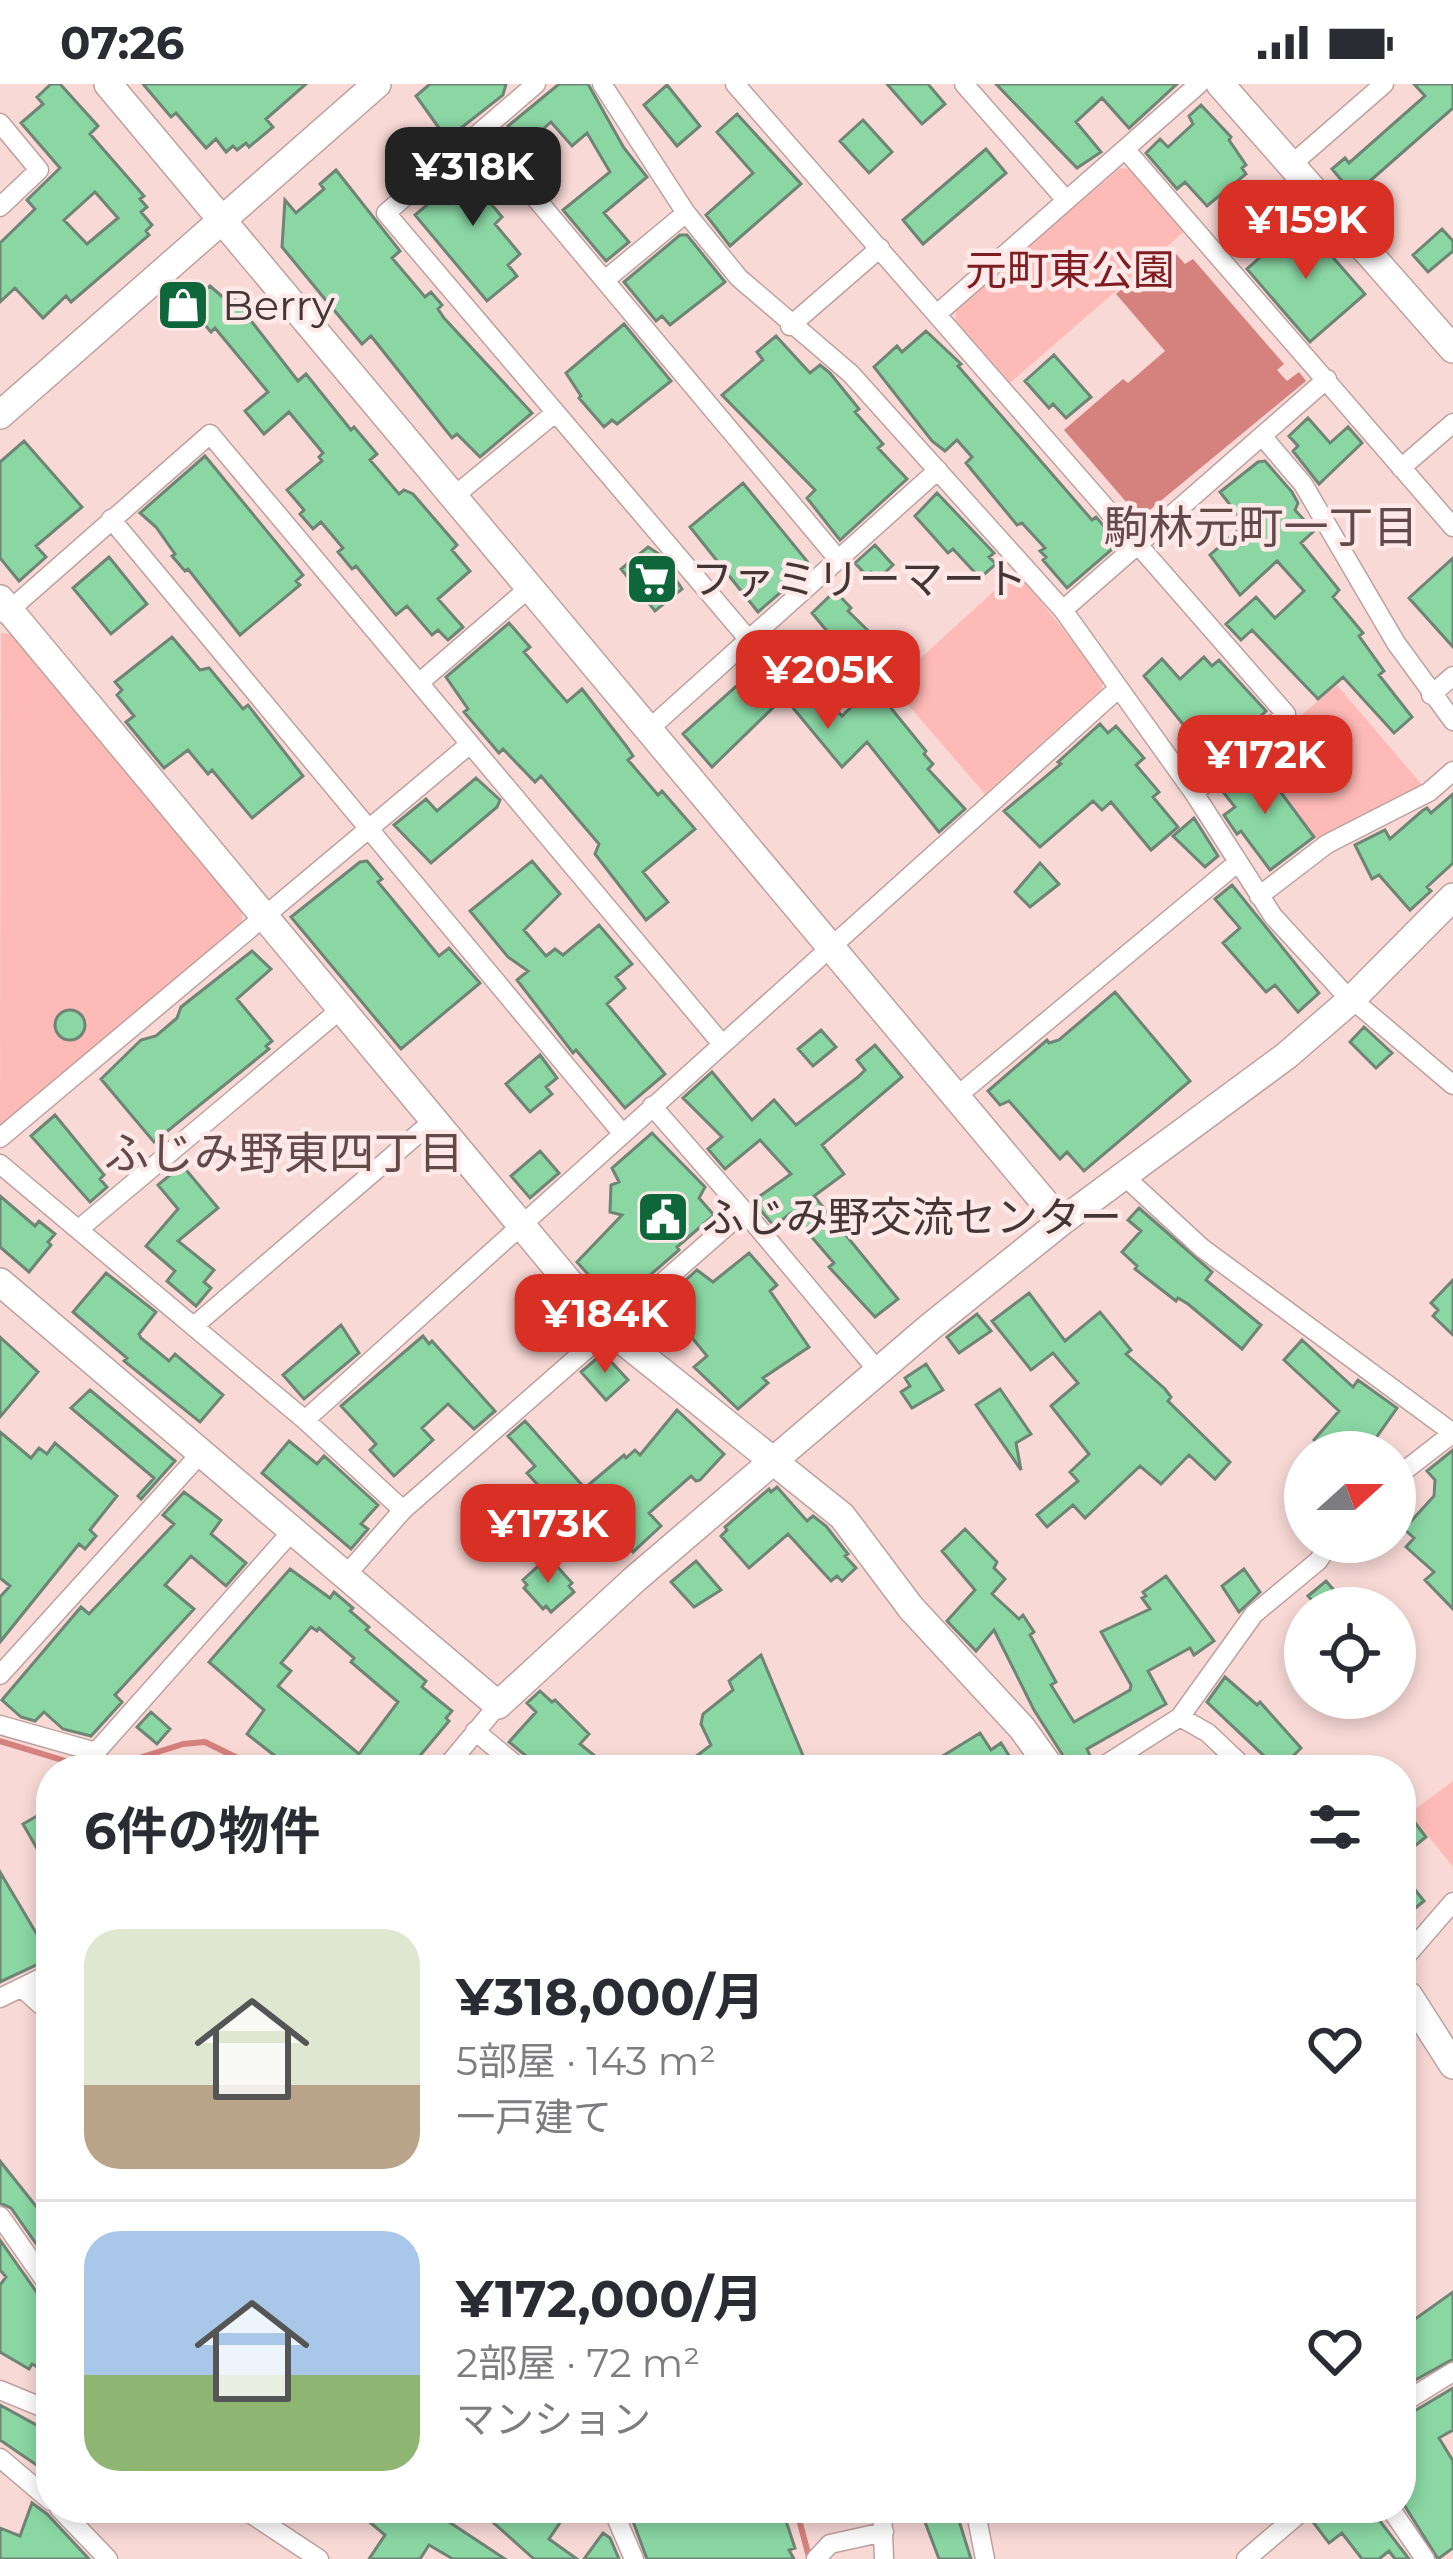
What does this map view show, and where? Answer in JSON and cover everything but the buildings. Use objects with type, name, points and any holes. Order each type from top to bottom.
[{"type":"street","points":[[108,84],[1061,1222]]},
{"type":"street","points":[[0,415],[377,84]]},
{"type":"street","points":[[536,84],[386,213],[750,641]]},
{"type":"street","points":[[602,84],[686,213],[739,278],[851,374],[1063,610],[1194,793],[1259,896],[1352,999],[1453,1084]]},
{"type":"street","points":[[735,84],[1286,714],[1194,793]]},
{"type":"street","points":[[964,84],[1066,200]]},
{"type":"street","points":[[937,314],[1199,84]]},
{"type":"street","points":[[1220,84],[1453,349]]},
{"type":"street","points":[[1291,165],[1384,84]]},
{"type":"street","points":[[0,123],[39,170],[0,207]]},
{"type":"street","points":[[481,133],[838,559]]},
{"type":"street","points":[[1125,149],[1453,527]]},
{"type":"street","points":[[604,280],[686,213]]},
{"type":"street","points":[[790,326],[880,248]]},
{"type":"street","points":[[1063,610],[1327,379]]},
{"type":"street","points":[[453,497],[555,413]]},
{"type":"street","points":[[1401,468],[1453,423]]},
{"type":"street","points":[[722,1044],[210,434],[3,609],[608,1328],[842,1516],[911,1608],[1009,1713],[1041,1755]]},
{"type":"street","points":[[1262,436],[1303,484],[1396,644],[1453,721]]},
{"type":"street","points":[[650,729],[938,470]]},
{"type":"street","points":[[111,519],[622,1132]]},
{"type":"street","points":[[419,683],[529,588]]},
{"type":"street","points":[[1431,695],[1453,676]]},
{"type":"street","points":[[305,1420],[1119,688]]},
{"type":"street","points":[[0,1138],[470,744]]},
{"type":"street","points":[[1259,896],[1327,844],[1429,792],[1453,771]]},
{"type":"street","points":[[957,1096],[1237,863]]},
{"type":"street","points":[[456,1755],[498,1705],[635,1579],[1061,1222],[1251,1083],[1352,999],[1453,896]]},
{"type":"street","points":[[79,1229],[341,1010]]},
{"type":"street","points":[[652,1106],[879,1372]]},
{"type":"street","points":[[194,1326],[433,1120]]},
{"type":"street","points":[[0,1164],[305,1420],[403,1510]]},
{"type":"street","points":[[1124,1176],[1202,1248],[1453,1433],[1416,1462]]},
{"type":"street","points":[[347,1574],[403,1510],[744,1211]]},
{"type":"street","points":[[0,1282],[498,1705]]},
{"type":"street","points":[[0,1675],[202,1452]]},
{"type":"street","points":[[0,1725],[96,1752],[294,1529]]},
{"type":"street","points":[[1120,1755],[1180,1717],[1254,1614],[1316,1563]]},
{"type":"street","points":[[1180,1717],[1208,1733],[1231,1755]]},
{"type":"street","points":[[475,1731],[504,1755]]},
{"type":"street","points":[[1416,1945],[1453,1902]]},
{"type":"street","points":[[0,1999],[36,1981]]},
{"type":"street","points":[[22,1988],[36,2001]]},
{"type":"street","points":[[1416,2007],[1453,2065]]},
{"type":"street","points":[[0,2216],[36,2268]]},
{"type":"street","points":[[1416,2395],[1453,2372]]},
{"type":"street","points":[[0,2390],[36,2404]]},
{"type":"street","points":[[0,2458],[36,2488]]},
{"type":"street","points":[[73,2523],[108,2559]]},
{"type":"street","points":[[265,2523],[320,2559]]},
{"type":"street","points":[[618,2523],[634,2559]]},
{"type":"street","points":[[883,2523],[884,2559]]},
{"type":"street","points":[[978,2523],[985,2559]]},
{"type":"street","points":[[1246,2559],[1288,2523]]},
{"type":"street","points":[[1400,2523],[1425,2559]]},
{"type":"street","points":[[816,2559],[830,2544],[884,2533]]},
{"type":"green space","name":"元町東公園","points":[[1120,168],[1130,169],[1185,231],[1010,383],[956,321],[956,309]]},
{"type":"green space","points":[[1016,571],[1104,680],[1101,690],[985,794],[891,685]]},
{"type":"green space","points":[[1,633],[10,634],[242,913],[242,922],[0,1126]]},
{"type":"green space","points":[[1337,685],[1423,786],[1318,840],[1256,754]]},
{"type":"green space","points":[[1453,1781],[1453,1867],[1416,1821],[1416,1809]]},
{"type":"shaded area","points":[[1170,247],[1185,264],[1193,259],[1284,364],[1277,370],[1287,381],[1299,372],[1306,381],[1140,518],[1064,430],[1123,379],[1128,383],[1165,351],[1116,294]]},
{"type":"waterway","points":[[0,1741],[46,1755]]},
{"type":"waterway","points":[[148,1755],[205,1742],[231,1755]]},
{"type":"waterway","points":[[800,2523],[809,2557]]},
{"type":"place","name":"Berry","points":[[183,305]]},
{"type":"place","name":"ファミリーマート","points":[[652,579]]},
{"type":"place","name":"ふじみ野交流センター","points":[[663,1217]]},
{"type":"district","name":"駒林元町一丁目","points":[[1261,527]]},
{"type":"district","name":"ふじみ野東四丁目","points":[[284,1153]]}]
